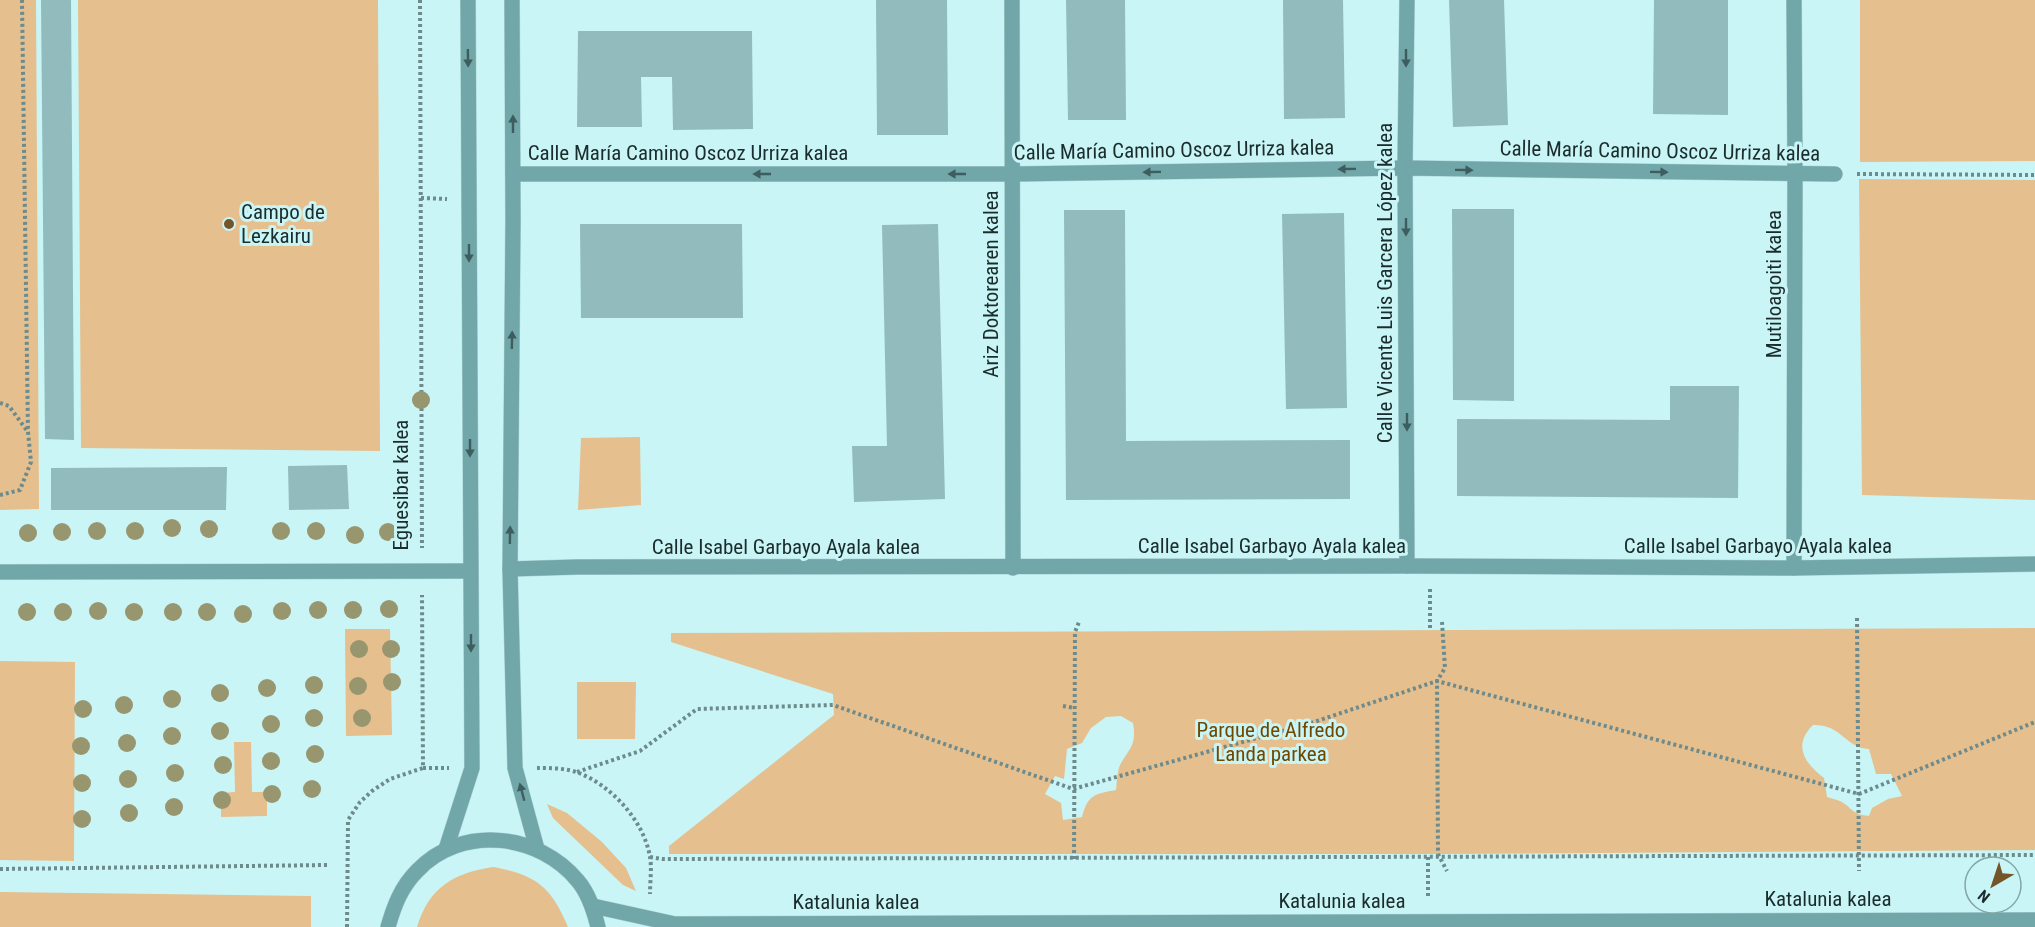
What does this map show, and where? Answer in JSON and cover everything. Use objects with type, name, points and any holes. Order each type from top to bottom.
[{"type":"street","points":[[446,849],[472,768],[468,0]]},
{"type":"street","points":[[512,0],[510,569],[515,768],[537,849]]},
{"type":"street","name":"Ariz Doktorearen kalea","points":[[1012,0],[1013,568]]},
{"type":"street","name":"Calle Vicente Luis Garcera López kalea","points":[[1407,0],[1405,168],[1407,566]]},
{"type":"street","name":"Mutiloagoiti kalea","points":[[1794,0],[1794,568]]},
{"type":"street","name":"Calle María Camino Oscoz Urriza kalea","points":[[513,174],[1011,174],[1405,168],[1835,174]]},
{"type":"street","name":"Calle Isabel Garbayo Ayala kalea","points":[[510,569],[1407,566],[1794,568],[2035,564]]},
{"type":"street","points":[[0,572],[470,571]]},
{"type":"street","points":[[388,927],[396,899],[417,870],[446,849],[476,840],[507,840],[537,849],[560,863],[579,882],[592,906],[598,927]]},
{"type":"street","name":"Katalunia kalea","points":[[592,906],[675,924],[2035,920]]},
{"type":"path","points":[[0,495],[20,490],[31,462],[28,432],[22,0]]},
{"type":"path","name":"Eguesibar kalea","points":[[420,0],[423,768]]},
{"type":"path","points":[[1835,174],[2035,175]]},
{"type":"path","points":[[0,403],[9,406],[28,432]]},
{"type":"path","points":[[1857,618],[1859,871]]},
{"type":"path","points":[[1074,859],[1075,632],[1079,622]]},
{"type":"path","points":[[1442,622],[1445,668],[1437,681],[1439,857],[1447,871]]},
{"type":"path","points":[[578,772],[640,751],[697,709],[833,705],[1073,789],[1311,723],[1437,681],[1858,794],[2035,722]]},
{"type":"path","points":[[1063,706],[1075,708]]},
{"type":"path","points":[[347,927],[348,820],[360,802],[390,779],[423,768],[472,768]]},
{"type":"path","points":[[515,768],[549,768],[578,772],[603,785],[626,809],[640,830],[650,857],[650,918]]},
{"type":"path","name":"Katalunia kalea","points":[[650,857],[662,860],[2035,855]]},
{"type":"path","points":[[1428,857],[1428,921]]},
{"type":"path","points":[[0,869],[328,865]]},
{"type":"green space","points":[[0,0],[36,0],[39,509],[0,510]]},
{"type":"green space","name":"Campo de Lezkairu","points":[[78,0],[378,0],[380,451],[81,448]]},
{"type":"green space","points":[[1860,0],[2035,0],[2035,161],[1860,162]]},
{"type":"green space","points":[[1859,179],[2035,180],[2035,500],[1862,495]]},
{"type":"green space","points":[[640,437],[641,505],[578,510],[581,438]]},
{"type":"green space","name":"Parque de Alfredo Landa parkea","points":[[2035,628],[2035,850],[1438,854],[669,854],[669,846],[834,715],[833,694],[671,642],[671,633]],"holes":[[[1121,716],[1133,723],[1134,737],[1120,765],[1116,790],[1093,796],[1082,817],[1063,820],[1061,803],[1045,794],[1055,776],[1064,779],[1067,749],[1082,743],[1091,728],[1106,717]],[[1813,725],[1831,728],[1854,745],[1869,749],[1876,774],[1891,774],[1902,796],[1888,799],[1872,808],[1869,816],[1856,813],[1842,802],[1827,797],[1824,778],[1811,766],[1802,747],[1803,740]]]},
{"type":"green space","points":[[345,629],[390,629],[392,735],[346,736]]},
{"type":"green space","points":[[0,661],[75,662],[74,861],[0,860]]},
{"type":"green space","points":[[577,682],[636,682],[635,739],[577,739]]},
{"type":"green space","points":[[234,742],[251,742],[252,792],[267,792],[267,816],[221,817],[221,793],[235,792]]},
{"type":"green space","points":[[547,804],[567,813],[602,842],[626,868],[636,891],[623,885],[553,818]]},
{"type":"green space","points":[[493,867],[521,874],[541,885],[555,902],[568,927],[417,927],[428,902],[445,884],[466,873]]},
{"type":"green space","points":[[0,892],[311,896],[311,927],[0,927]]},
{"type":"building","points":[[41,0],[71,0],[74,440],[45,439]]},
{"type":"building","points":[[876,0],[947,0],[948,135],[877,135]]},
{"type":"building","points":[[1066,0],[1125,0],[1126,120],[1068,120]]},
{"type":"building","points":[[1283,0],[1343,0],[1345,118],[1284,119]]},
{"type":"building","points":[[1449,0],[1504,0],[1508,125],[1453,127]]},
{"type":"building","points":[[1654,0],[1728,0],[1728,115],[1653,114]]},
{"type":"building","points":[[578,31],[752,31],[753,129],[673,130],[672,77],[641,77],[642,127],[577,127]]},
{"type":"building","points":[[1452,209],[1514,209],[1514,401],[1453,400]]},
{"type":"building","points":[[1064,210],[1125,210],[1126,441],[1350,440],[1350,499],[1066,500]]},
{"type":"building","points":[[1344,213],[1347,408],[1286,409],[1282,214]]},
{"type":"building","points":[[580,224],[742,224],[743,318],[581,318]]},
{"type":"building","points":[[938,224],[945,499],[854,502],[852,446],[887,446],[882,225]]},
{"type":"building","points":[[1670,386],[1739,386],[1738,498],[1457,496],[1457,419],[1670,420]]},
{"type":"building","points":[[347,465],[349,509],[289,510],[288,466]]},
{"type":"building","points":[[227,467],[226,510],[51,510],[51,468]]},
{"type":"place","name":"Campo de Lezkairu","points":[[229,224]]}]
